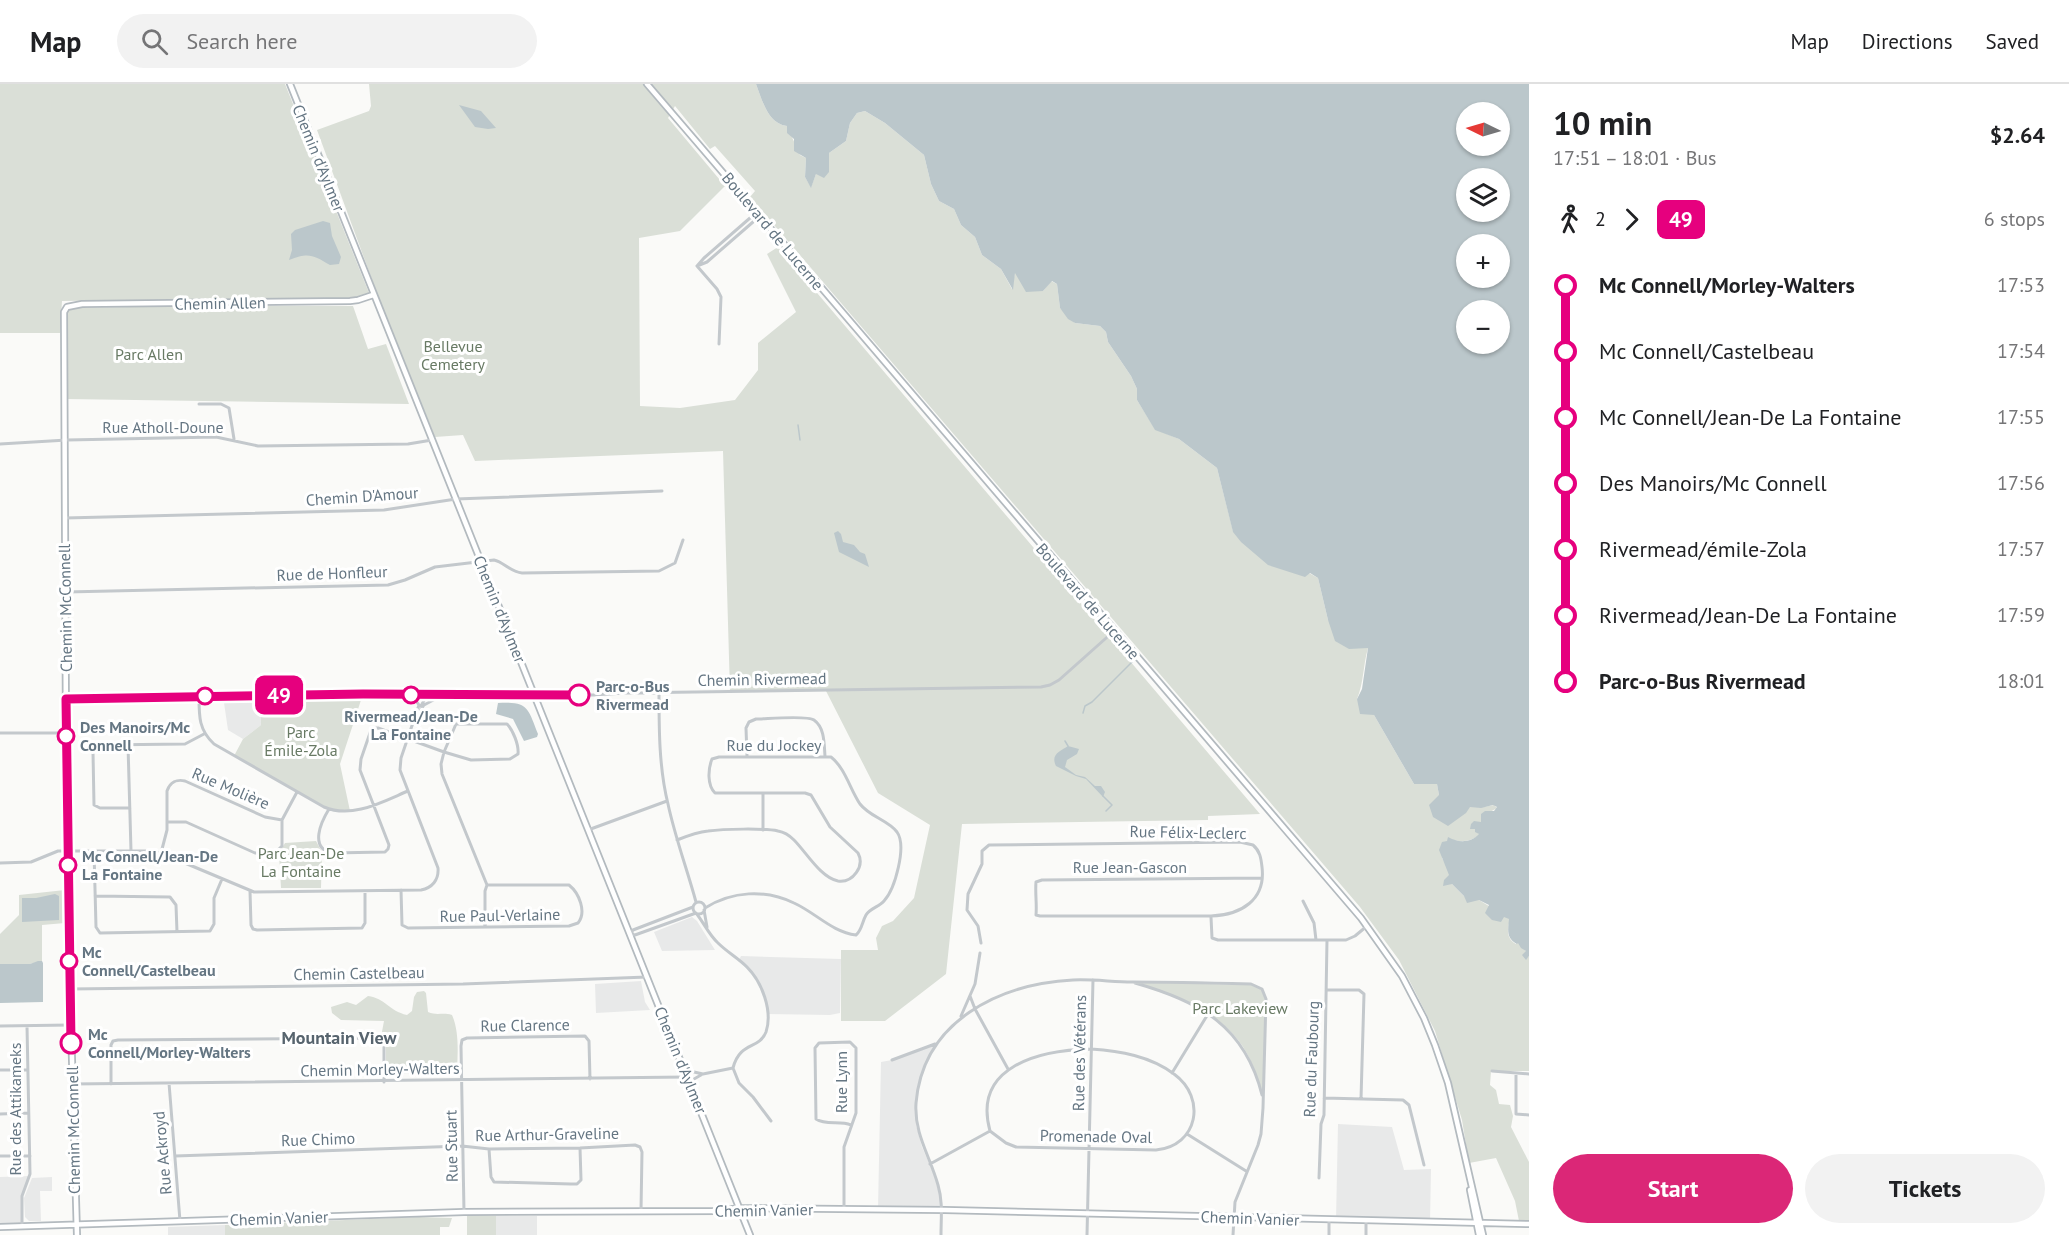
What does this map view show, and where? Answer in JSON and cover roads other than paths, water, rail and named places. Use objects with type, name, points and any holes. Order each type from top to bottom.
[{"type":"main road","name":"Chemin d'Aylmer","points":[[290,84],[750,1235]]},
{"type":"main road","name":"Boulevard de Lucerne","points":[[647,84],[1367,926],[1394,963],[1424,1018],[1446,1074],[1481,1235]]},
{"type":"main road","name":"Chemin Allen","points":[[67,307],[82,304],[350,301],[373,295]]},
{"type":"main road","name":"Chemin McConnell","points":[[67,307],[64,312],[64,592],[70,989],[77,1235]]},
{"type":"main road","name":"Chemin Vanier","points":[[0,1227],[464,1212],[720,1211],[739,1208],[942,1210],[1529,1224]]},
{"type":"street","points":[[719,344],[721,297],[698,266],[704,258],[750,218],[757,215]]},
{"type":"street","points":[[200,404],[221,404],[229,408],[234,440]]},
{"type":"street","name":"Rue Atholl-Doune","points":[[0,444],[216,436],[258,447],[408,444],[432,440]]},
{"type":"street","name":"Chemin D'Amour","points":[[64,518],[384,510],[456,499],[662,491]]},
{"type":"street","name":"Rue de Honfleur","points":[[64,592],[388,585],[435,567],[496,560],[513,571],[522,573],[659,571],[675,563],[683,540]]},
{"type":"street","name":"Chemin Rivermead","points":[[66,699],[1041,687],[1059,680],[1114,631]]},
{"type":"street","points":[[630,934],[633,930],[693,907],[696,902],[676,840],[667,801],[661,755],[659,692]]},
{"type":"street","points":[[0,863],[31,862],[52,852],[131,851],[161,853],[250,891],[365,891],[428,888],[436,880],[439,871],[400,766],[419,705],[416,700],[398,695]]},
{"type":"street","points":[[416,716],[427,695]]},
{"type":"street","points":[[199,696],[199,720],[204,734],[218,747],[329,809],[356,810],[408,791]]},
{"type":"street","points":[[416,716],[432,699],[452,696]]},
{"type":"street","points":[[747,756],[746,728],[749,722],[756,719],[800,718],[810,718],[816,722],[824,737],[825,756]]},
{"type":"street","points":[[329,809],[319,828],[322,849],[332,853],[383,853],[389,845],[372,805],[360,767],[371,730],[378,728],[444,752],[471,760],[510,759],[516,757],[519,752],[508,725],[456,724],[453,727],[444,752],[441,764],[442,774],[487,885],[485,927]]},
{"type":"street","points":[[0,733],[66,733]]},
{"type":"street","points":[[130,808],[95,807],[93,752],[95,747],[99,745],[185,744],[204,734]]},
{"type":"street","points":[[128,745],[131,851]]},
{"type":"street","name":"Rue du Jockey","points":[[676,840],[707,831],[782,832],[793,838],[813,863],[836,881],[843,881],[853,876],[860,868],[861,857],[830,827],[811,795],[805,793],[715,793],[711,789],[710,764],[712,759],[747,756],[831,757],[837,762],[862,807],[896,830],[900,839],[894,888],[883,903],[867,914],[861,930],[856,935],[834,929],[795,903],[771,895],[742,894],[718,900]]},
{"type":"street","name":"Rue Molière","points":[[161,853],[167,822],[167,791],[172,783],[180,780],[265,817],[282,820]]},
{"type":"street","points":[[167,822],[189,823],[255,853],[266,855],[277,853],[282,846],[282,820],[297,792]]},
{"type":"street","points":[[763,794],[763,830]]},
{"type":"street","points":[[588,830],[667,801]]},
{"type":"street","name":"Rue Félix-Leclerc","points":[[981,943],[978,926],[968,910],[968,894],[982,864],[982,851],[988,844],[1244,842],[1254,845],[1258,850],[1262,861],[1262,878]]},
{"type":"street","points":[[94,851],[96,927],[100,933],[207,932],[212,930],[214,898],[222,879]]},
{"type":"street","points":[[1262,878],[1258,894],[1248,906],[1225,915],[1211,916],[1212,938],[1218,940],[1349,939],[1367,926]]},
{"type":"street","name":"Rue Jean-Gascon","points":[[1211,916],[1040,916],[1036,915],[1038,907],[1035,887],[1036,882],[1042,880],[1262,878]]},
{"type":"street","name":"Rue Paul-Verlaine","points":[[401,890],[402,922],[406,927],[573,925],[580,921],[583,914],[575,891],[566,884],[487,885]]},
{"type":"street","points":[[250,891],[251,925],[257,930],[362,928],[365,923],[365,891]]},
{"type":"street","points":[[95,896],[170,897],[176,905],[177,932]]},
{"type":"street","points":[[696,902],[718,900]]},
{"type":"street","points":[[630,934],[635,935],[696,913],[702,913],[704,909],[718,900]]},
{"type":"street","points":[[1303,901],[1314,923],[1316,940]]},
{"type":"street","points":[[702,903],[708,931]]},
{"type":"street","points":[[693,907],[716,941],[752,972],[760,985],[766,1003],[766,1033],[759,1042],[740,1052],[732,1068]]},
{"type":"street","name":"Rue du Faubourg","points":[[1319,1178],[1324,1098],[1327,940]]},
{"type":"street","points":[[941,1235],[942,1210],[939,1188],[919,1136],[916,1103],[921,1076],[936,1043],[960,1017],[970,996],[980,954]]},
{"type":"street","name":"Chemin Castelbeau","points":[[70,989],[463,984],[647,977]]},
{"type":"street","points":[[960,1017],[1002,996],[1057,981],[1093,980],[1259,986],[1266,999],[1262,1122],[1258,1145],[1235,1202],[1233,1235]]},
{"type":"street","name":"Rue des Vétérans","points":[[1087,1235],[1093,980]]},
{"type":"street","points":[[1130,982],[1175,998],[1208,1014],[1234,1035],[1245,1050],[1256,1074],[1263,1099]]},
{"type":"street","points":[[1326,990],[1359,990],[1364,994],[1361,1099]]},
{"type":"street","points":[[970,996],[1008,1069]]},
{"type":"street","points":[[1173,1072],[1208,1014]]},
{"type":"street","points":[[0,1026],[71,1025]]},
{"type":"street","name":"Rue des Attikameks","points":[[22,1226],[22,1196],[30,1178],[27,1026]]},
{"type":"street","name":"Rue Clarence","points":[[461,1081],[461,1046],[464,1039],[582,1036],[589,1041],[590,1079]]},
{"type":"street","points":[[111,1084],[111,1045],[113,1041],[118,1040],[375,1038],[382,1041],[384,1046],[384,1082]]},
{"type":"street","name":"Rue Lynn","points":[[844,1209],[843,1147],[851,1125],[856,1108],[855,1045],[850,1042],[819,1043],[815,1048],[816,1119],[822,1122],[851,1125]]},
{"type":"street","points":[[892,1060],[936,1043]]},
{"type":"street","points":[[930,1164],[990,1131],[986,1106],[988,1094],[993,1084],[1008,1069],[1037,1057],[1091,1049],[1133,1055],[1173,1072],[1186,1086],[1194,1104],[1192,1124],[1187,1134],[1246,1171]]},
{"type":"street","points":[[691,1085],[694,1079],[703,1074],[732,1068]]},
{"type":"street","points":[[732,1068],[739,1083],[771,1121]]},
{"type":"street","points":[[0,1070],[28,1070]]},
{"type":"street","points":[[685,1070],[703,1074]]},
{"type":"street","points":[[1492,1071],[1529,1074]]},
{"type":"street","points":[[1516,1073],[1516,1114],[1529,1115]]},
{"type":"street","name":"Chemin Morley-Walters","points":[[72,1084],[688,1077]]},
{"type":"street","name":"Rue Stuart","points":[[461,1081],[464,1212]]},
{"type":"street","name":"Rue Ackroyd","points":[[169,1083],[180,1221]]},
{"type":"street","points":[[1324,1098],[1404,1100],[1409,1105],[1424,1165]]},
{"type":"street","points":[[0,1113],[29,1113]]},
{"type":"street","name":"Promenade Oval","points":[[990,1131],[1006,1143],[1016,1147],[1164,1149],[1177,1145],[1187,1134]]},
{"type":"street","name":"Rue Arthur-Graveline","points":[[462,1146],[489,1149],[580,1148],[632,1144],[640,1147],[642,1152],[641,1210]]},
{"type":"street","name":"Rue Chimo","points":[[175,1156],[462,1146]]},
{"type":"street","points":[[489,1149],[491,1177],[494,1182],[577,1184],[580,1180],[580,1148]]},
{"type":"street","points":[[0,1156],[30,1156]]},
{"type":"street","points":[[1329,1220],[1329,1235]]},
{"type":"street","points":[[1366,1221],[1366,1235]]},
{"type":"waterway","points":[[798,425],[800,440]]},
{"type":"waterway","points":[[1083,713],[1085,706],[1092,702],[1132,662]]},
{"type":"waterway","points":[[1065,741],[1068,746]]},
{"type":"waterway","points":[[1103,796],[1112,805],[1106,811]]},
{"type":"place","name":"Rivermead/Jean-De La Fontaine","points":[[411,695]]},
{"type":"place","name":"Parc-o-Bus Rivermead","points":[[579,695]]},
{"type":"place","name":"Des Manoirs/Mc Connell","points":[[66,736]]},
{"type":"place","name":"Mc Connell/Jean-De La Fontaine","points":[[68,865]]},
{"type":"place","name":"Mc Connell/Castelbeau","points":[[69,961]]},
{"type":"place","name":"Mc Connell/Morley-Walters","points":[[71,1043]]},
{"type":"district","name":"Mountain View","points":[[339,1038]]},
{"type":"park label","name":"Parc Allen","points":[[149,354]]},
{"type":"park label","name":"Bellevue Cemetery","points":[[453,355]]},
{"type":"park label","name":"Parc Émile-Zola","points":[[301,741]]},
{"type":"park label","name":"Parc Jean-De La Fontaine","points":[[301,862]]},
{"type":"park label","name":"Parc Lakeview","points":[[1240,1008]]}]
